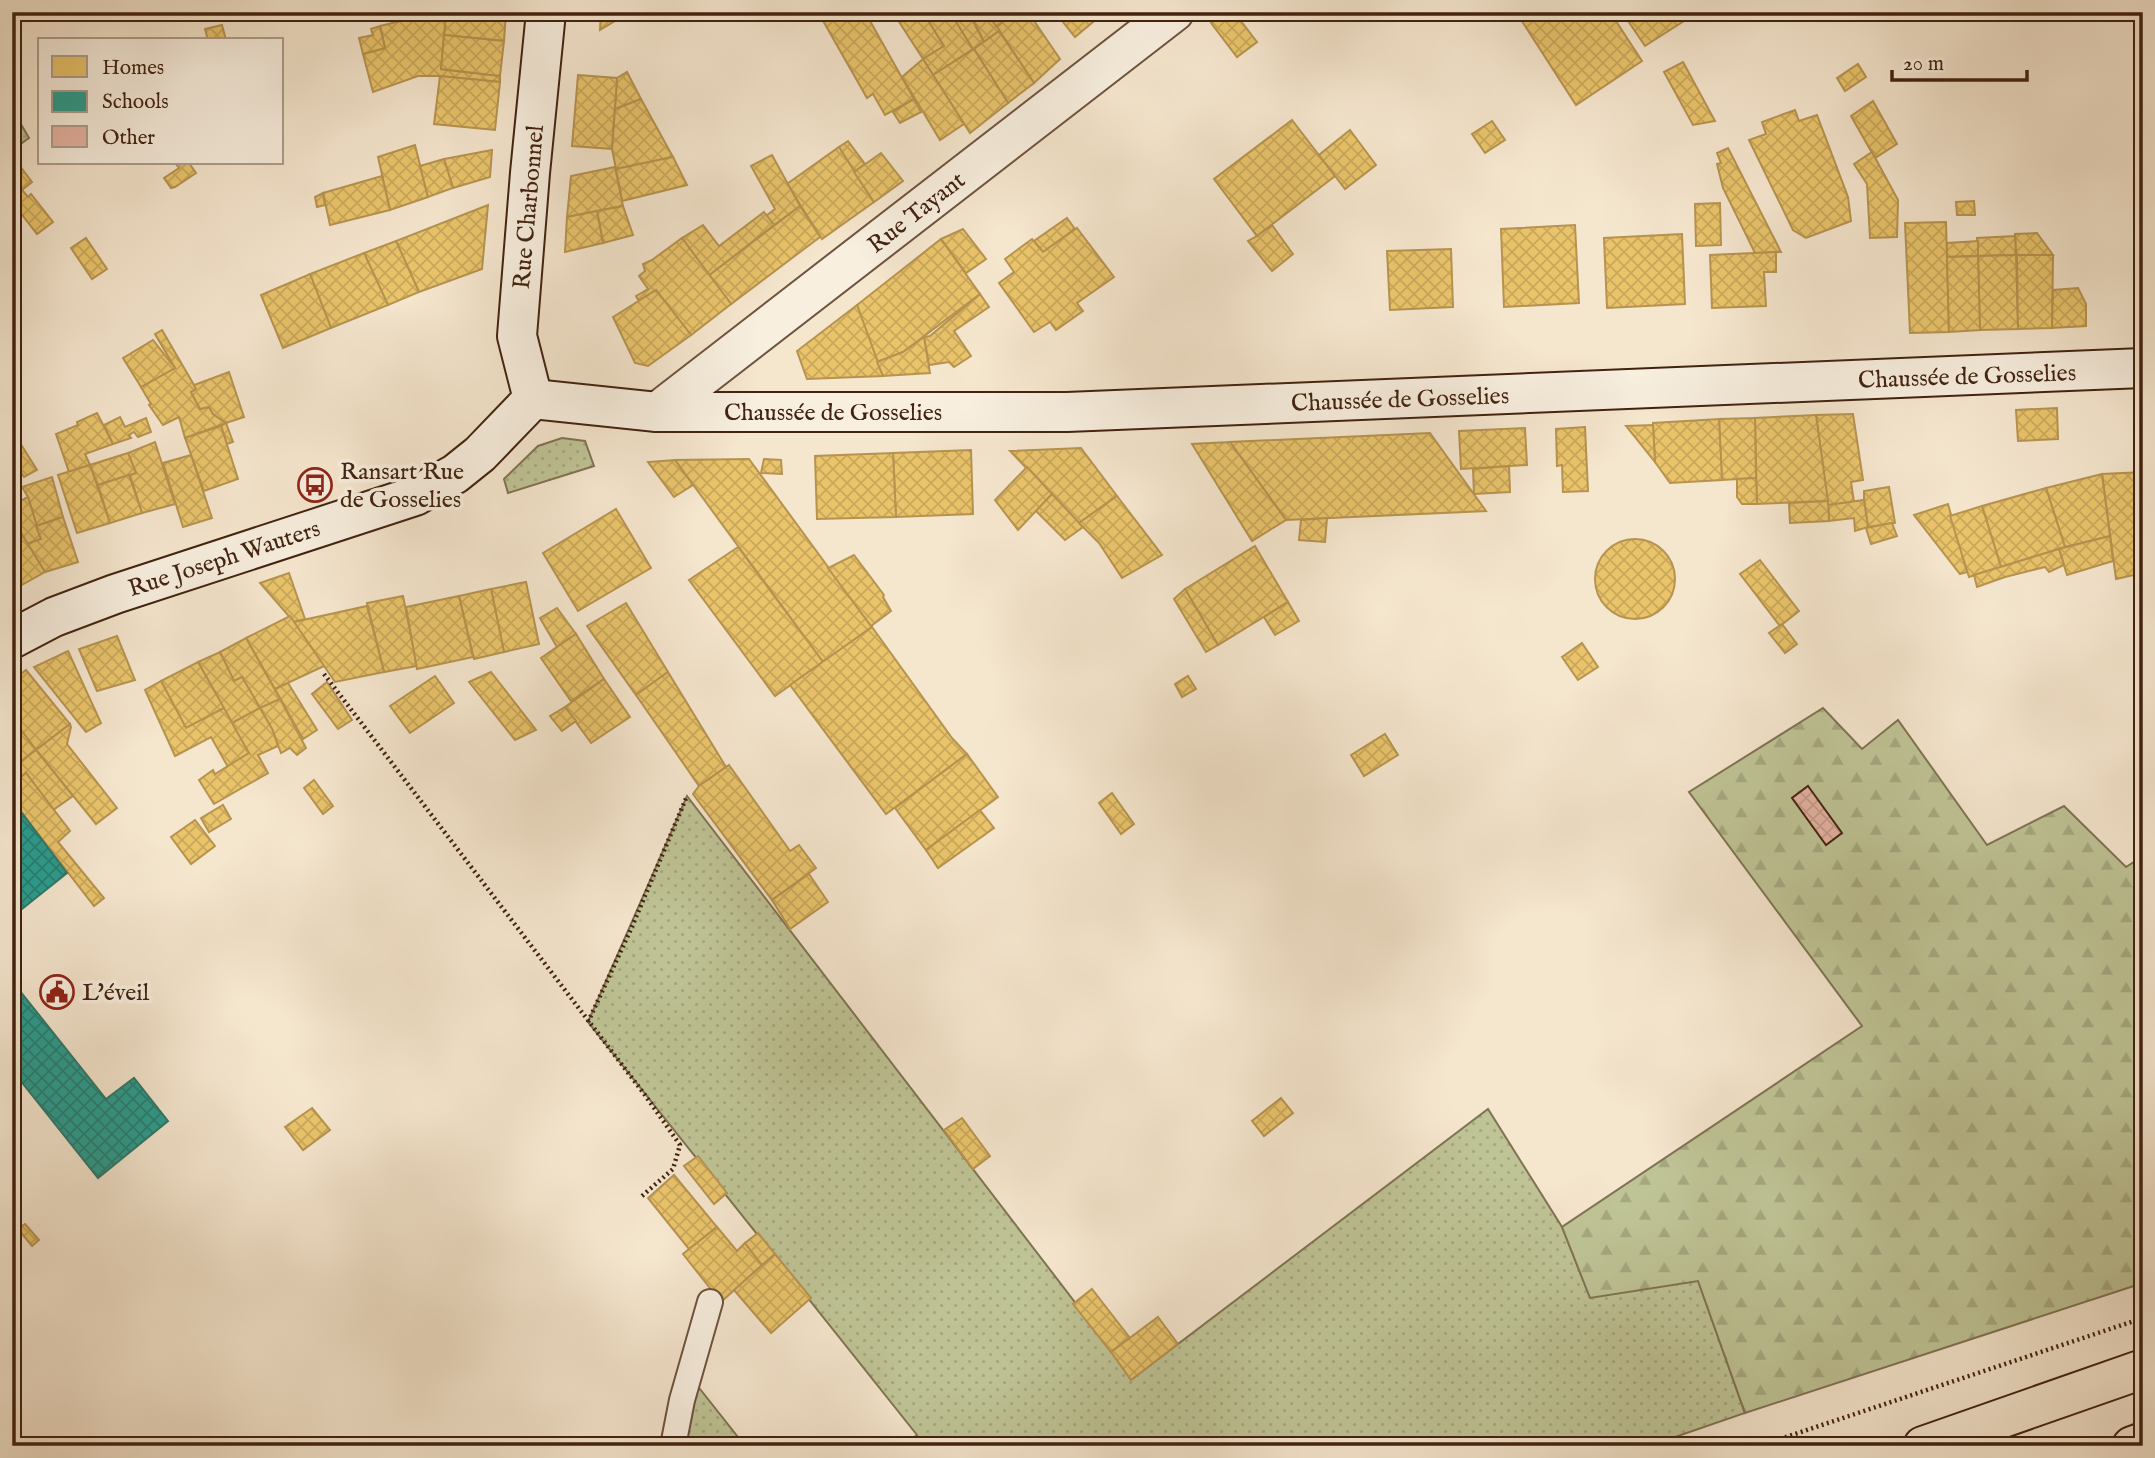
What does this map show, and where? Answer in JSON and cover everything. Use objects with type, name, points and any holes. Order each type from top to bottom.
[{"type":"highway","points":[[1923,1446],[2143,1369]]},
{"type":"highway","points":[[2132,1446],[2143,1442]]},
{"type":"street","name":"Rue Charbonnel","points":[[533,399],[517,336],[547,12]]},
{"type":"street","name":"Rue Tayant","points":[[657,412],[1174,12]]},
{"type":"street","name":"Chaussée de Gosselies","points":[[657,412],[1067,412],[2143,369]]},
{"type":"street","points":[[533,399],[657,412]]},
{"type":"street","name":"Rue Joseph Wauters","points":[[12,639],[54,617],[115,594],[415,496],[455,474],[480,454],[533,399]]},
{"type":"lane","points":[[673,1446],[682,1400],[710,1302]]},
{"type":"path","points":[[324,674],[645,1095],[680,1145],[673,1169],[642,1196]]},
{"type":"path","points":[[588,1022],[642,905],[687,796]]},
{"type":"path","points":[[1759,1446],[2143,1318]]},
{"type":"green space","points":[[12,109],[29,138],[12,150]]},
{"type":"green space","points":[[562,438],[585,441],[594,466],[508,493],[504,479],[538,446]]},
{"type":"green space","points":[[1823,708],[1862,749],[1898,720],[1987,845],[2064,806],[2126,867],[2143,856],[2143,1283],[1745,1413],[1698,1281],[1590,1298],[1562,1227],[1862,1026],[1689,792]]},
{"type":"green space","points":[[687,796],[1133,1378],[1488,1109],[1562,1227],[1590,1297],[1698,1280],[1745,1413],[1649,1446],[903,1446],[917,1435],[588,1022]]},
{"type":"green space","points":[[700,1389],[745,1446],[673,1446],[682,1400]]},
{"type":"building: Homes","points":[[349,12],[383,12],[351,20]]},
{"type":"building: Homes","points":[[446,12],[506,12],[504,41],[444,35]]},
{"type":"building: Homes","points":[[601,12],[630,12],[600,30]]},
{"type":"building: Homes","points":[[818,12],[865,12],[914,99],[885,115],[873,94],[867,98]]},
{"type":"building: Homes","points":[[904,12],[923,12],[944,46],[923,59],[896,17]]},
{"type":"building: Homes","points":[[923,12],[950,12],[973,49],[933,75],[923,59],[944,46]]},
{"type":"building: Homes","points":[[968,12],[984,42],[973,49],[955,20]]},
{"type":"building: Homes","points":[[987,12],[1015,12],[997,27]]},
{"type":"building: Homes","points":[[1015,12],[1028,12],[1060,59],[1034,83],[997,27]]},
{"type":"building: Homes","points":[[1055,12],[1105,12],[1075,37]]},
{"type":"building: Homes","points":[[1224,12],[1234,12],[1257,42],[1237,57],[1211,23]]},
{"type":"building: Homes","points":[[1516,12],[1610,12],[1642,61],[1576,105]]},
{"type":"building: Homes","points":[[1622,12],[1678,12],[1684,21],[1645,46]]},
{"type":"building: Homes","points":[[986,13],[1000,31],[984,42],[974,21]]},
{"type":"building: Homes","points":[[429,14],[446,14],[441,69],[500,76],[500,82],[418,76],[373,92],[363,54],[385,48],[380,26]]},
{"type":"building: Homes","points":[[222,25],[225,38],[207,38],[205,29]]},
{"type":"building: Homes","points":[[380,26],[385,48],[363,54],[359,38],[373,35],[371,29]]},
{"type":"building: Homes","points":[[999,31],[1034,83],[1008,103],[974,49]]},
{"type":"building: Homes","points":[[444,35],[504,41],[500,76],[441,69]]},
{"type":"building: Homes","points":[[974,49],[1008,103],[970,133],[933,75]]},
{"type":"building: Homes","points":[[923,59],[964,124],[940,140],[902,77]]},
{"type":"building: Homes","points":[[1683,62],[1715,121],[1693,125],[1664,72]]},
{"type":"building: Homes","points":[[1858,64],[1866,77],[1845,91],[1837,78]]},
{"type":"building: Homes","points":[[627,72],[641,99],[615,109],[617,78]]},
{"type":"building: Homes","points":[[578,75],[617,78],[612,149],[572,146]]},
{"type":"building: Homes","points":[[440,76],[500,82],[495,130],[434,124]]},
{"type":"building: Homes","points":[[641,99],[673,157],[616,169],[612,149],[615,109]]},
{"type":"building: Homes","points":[[914,99],[921,112],[900,123],[893,112]]},
{"type":"building: Homes","points":[[1873,101],[1897,144],[1875,158],[1851,116]]},
{"type":"building: Homes","points":[[1795,110],[1799,121],[1817,115],[1848,197],[1851,221],[1806,238],[1793,230],[1749,140],[1766,134],[1762,122]]},
{"type":"building: Homes","points":[[1292,120],[1335,176],[1257,236],[1214,179]]},
{"type":"building: Homes","points":[[1492,121],[1505,140],[1485,153],[1472,134]]},
{"type":"building: Homes","points":[[1350,130],[1376,165],[1345,189],[1319,155]]},
{"type":"building: Homes","points":[[848,141],[865,164],[854,172],[839,147]]},
{"type":"building: Homes","points":[[415,145],[428,197],[390,210],[378,157]]},
{"type":"building: Homes","points":[[839,147],[874,202],[822,239],[787,184]]},
{"type":"building: Homes","points":[[1728,148],[1781,252],[1755,253],[1723,188],[1717,164],[1721,163],[1717,153]]},
{"type":"building: Homes","points":[[492,150],[490,177],[453,188],[444,159]]},
{"type":"building: Homes","points":[[1872,152],[1898,200],[1897,237],[1870,238],[1867,184],[1854,164]]},
{"type":"building: Homes","points":[[881,153],[903,181],[874,202],[854,172]]},
{"type":"building: Homes","points":[[772,155],[800,206],[774,225],[766,216],[775,209],[751,166]]},
{"type":"building: Homes","points":[[673,157],[687,185],[622,201],[616,169]]},
{"type":"building: Homes","points":[[444,159],[453,188],[428,197],[420,166]]},
{"type":"building: Homes","points":[[176,164],[190,164],[196,173],[171,188],[164,178],[179,168]]},
{"type":"building: Homes","points":[[20,166],[32,182],[22,190],[28,197],[31,194],[53,222],[37,234],[12,202],[12,171]]},
{"type":"building: Homes","points":[[615,167],[623,206],[567,217],[571,176]]},
{"type":"building: Homes","points":[[382,176],[390,210],[330,225],[323,193]]},
{"type":"building: Homes","points":[[323,193],[325,205],[317,207],[315,197]]},
{"type":"building: Homes","points":[[1974,201],[1975,215],[1957,215],[1956,202]]},
{"type":"building: Homes","points":[[1720,203],[1721,245],[1696,246],[1695,204]]},
{"type":"building: Homes","points":[[488,205],[482,269],[419,292],[396,241]]},
{"type":"building: Homes","points":[[623,206],[633,235],[603,243],[597,211]]},
{"type":"building: Homes","points":[[800,206],[820,237],[731,304],[708,276]]},
{"type":"building: Homes","points":[[597,211],[603,243],[565,252],[567,217]]},
{"type":"building: Homes","points":[[764,212],[774,225],[708,276],[682,238],[703,225],[719,246]]},
{"type":"building: Homes","points":[[1067,218],[1075,229],[1043,252],[1034,241]]},
{"type":"building: Homes","points":[[1946,222],[1949,332],[1910,333],[1905,223]]},
{"type":"building: Homes","points":[[1272,225],[1293,254],[1272,271],[1248,241]]},
{"type":"building: Homes","points":[[1575,225],[1579,303],[1504,307],[1501,229]]},
{"type":"building: Homes","points":[[1077,228],[1114,277],[1077,303],[1083,311],[1056,330],[1050,322],[1034,332],[999,283],[1014,272],[1005,259],[1032,239],[1043,252]]},
{"type":"building: Homes","points":[[963,229],[986,259],[966,273],[941,239]]},
{"type":"building: Homes","points":[[2037,233],[2053,255],[2016,255],[2015,234]]},
{"type":"building: Homes","points":[[1682,234],[1685,304],[1607,308],[1604,238]]},
{"type":"building: Homes","points":[[2015,236],[2016,255],[1978,256],[1977,238]]},
{"type":"building: Homes","points":[[86,238],[107,269],[92,279],[71,248]]},
{"type":"building: Homes","points":[[682,238],[731,304],[691,335],[656,290],[639,301],[636,296],[648,289],[639,276],[645,271],[643,264]]},
{"type":"building: Homes","points":[[941,239],[980,294],[903,352],[877,362],[857,305]]},
{"type":"building: Homes","points":[[396,241],[419,292],[388,305],[364,253]]},
{"type":"building: Homes","points":[[1978,241],[1978,256],[1947,257],[1947,243]]},
{"type":"building: Homes","points":[[1451,249],[1453,307],[1390,310],[1387,251]]},
{"type":"building: Homes","points":[[1776,252],[1776,272],[1764,272],[1766,306],[1712,308],[1710,255]]},
{"type":"building: Homes","points":[[364,253],[388,305],[331,328],[310,274]]},
{"type":"building: Homes","points":[[2016,255],[2018,329],[1980,330],[1978,256]]},
{"type":"building: Homes","points":[[2017,255],[2053,255],[2052,328],[2018,329]]},
{"type":"building: Homes","points":[[1978,256],[1980,330],[1949,332],[1947,257]]},
{"type":"building: Homes","points":[[310,274],[331,328],[283,348],[261,295]]},
{"type":"building: Homes","points":[[2078,288],[2086,304],[2086,326],[2052,328],[2053,290]]},
{"type":"building: Homes","points":[[656,290],[691,335],[648,366],[635,363],[613,317]]},
{"type":"building: Homes","points":[[980,294],[989,307],[954,331],[971,356],[954,367],[949,362],[929,365],[924,337],[930,336]]},
{"type":"building: Homes","points":[[857,305],[883,376],[807,379],[797,351]]},
{"type":"building: Homes","points":[[162,330],[196,389],[191,392],[200,409],[209,407],[213,414],[226,423],[185,438],[179,417],[163,425],[149,405],[151,404],[141,387],[175,368],[155,334]]},
{"type":"building: Homes","points":[[924,337],[930,373],[883,376],[877,362],[903,352]]},
{"type":"building: Homes","points":[[153,340],[175,368],[141,387],[123,358]]},
{"type":"building: Homes","points":[[229,372],[244,417],[226,423],[213,414],[209,407],[200,409],[191,392],[196,389],[194,385]]},
{"type":"building: Homes","points":[[2057,408],[2058,439],[2018,441],[2016,410]]},
{"type":"building: Homes","points":[[97,413],[113,444],[85,454],[90,465],[69,472],[56,434]]},
{"type":"building: Homes","points":[[1853,414],[1863,480],[1851,482],[1854,502],[1828,505],[1816,415]]},
{"type":"building: Homes","points":[[1816,415],[1828,501],[1757,504],[1755,418]]},
{"type":"building: Homes","points":[[120,417],[125,427],[146,418],[151,432],[138,437],[134,432],[129,435],[131,438],[113,444],[104,425]]},
{"type":"building: Homes","points":[[1755,418],[1756,478],[1722,480],[1719,419]]},
{"type":"building: Homes","points":[[1719,419],[1722,480],[1670,483],[1655,462],[1653,423]]},
{"type":"building: Homes","points":[[226,423],[233,442],[227,444],[221,426]]},
{"type":"building: Homes","points":[[1653,425],[1655,462],[1626,426]]},
{"type":"building: Homes","points":[[221,426],[238,479],[204,491],[185,438]]},
{"type":"building: Homes","points":[[1585,427],[1588,491],[1563,492],[1562,465],[1557,466],[1556,429]]},
{"type":"building: Homes","points":[[1525,428],[1527,465],[1461,469],[1459,431]]},
{"type":"building: Homes","points":[[1430,433],[1486,511],[1286,520],[1230,442]]},
{"type":"building: Homes","points":[[155,442],[175,504],[142,513],[130,475],[136,473],[128,453]]},
{"type":"building: Homes","points":[[1230,442],[1286,520],[1252,541],[1192,444]]},
{"type":"building: Homes","points":[[22,446],[37,470],[24,477],[12,459],[12,453]]},
{"type":"building: Homes","points":[[1081,448],[1117,496],[1079,523],[1010,451]]},
{"type":"building: Homes","points":[[971,450],[973,514],[896,517],[893,453]]},
{"type":"building: Homes","points":[[128,453],[136,473],[98,485],[90,465]]},
{"type":"building: Homes","points":[[893,453],[896,517],[817,519],[815,456]]},
{"type":"building: Homes","points":[[191,455],[212,518],[183,527],[163,463]]},
{"type":"building: Homes","points":[[749,459],[872,627],[823,662],[675,460]]},
{"type":"building: Homes","points":[[764,459],[781,460],[782,474],[761,473]]},
{"type":"building: Homes","points":[[675,460],[693,485],[674,497],[648,462]]},
{"type":"building: Homes","points":[[90,465],[110,523],[77,533],[58,475]]},
{"type":"building: Homes","points":[[1509,466],[1510,492],[1474,494],[1473,469]]},
{"type":"building: Homes","points":[[1027,467],[1052,494],[1018,530],[995,500]]},
{"type":"building: Homes","points":[[2143,472],[2143,573],[2116,579],[2102,474]]},
{"type":"building: Homes","points":[[2102,474],[2110,536],[2065,547],[2046,488]]},
{"type":"building: Homes","points":[[129,475],[142,513],[110,523],[98,485]]},
{"type":"building: Homes","points":[[52,477],[63,517],[36,526],[28,497],[22,487]]},
{"type":"building: Homes","points":[[1756,478],[1757,504],[1742,504],[1737,497],[1737,479]]},
{"type":"building: Homes","points":[[1889,487],[1895,523],[1868,527],[1864,491]]},
{"type":"building: Homes","points":[[2046,488],[2065,547],[2001,567],[1982,506]]},
{"type":"building: Homes","points":[[1052,494],[1083,527],[1065,540],[1036,511]]},
{"type":"building: Homes","points":[[1117,496],[1162,555],[1122,578],[1099,543],[1079,523]]},
{"type":"building: Homes","points":[[28,497],[41,539],[27,544],[12,518],[12,505]]},
{"type":"building: Homes","points":[[1864,500],[1868,527],[1855,531],[1854,518],[1829,521],[1828,505]]},
{"type":"building: Homes","points":[[1828,501],[1829,521],[1790,523],[1789,503]]},
{"type":"building: Homes","points":[[1948,504],[1967,572],[1960,574],[1914,515]]},
{"type":"building: Homes","points":[[1982,506],[2001,567],[1969,577],[1950,516]]},
{"type":"building: Homes","points":[[616,509],[651,568],[578,611],[543,553]]},
{"type":"building: Homes","points":[[63,517],[78,562],[45,572],[27,544],[41,539],[36,526]]},
{"type":"building: Homes","points":[[12,518],[45,572],[20,586],[12,575]]},
{"type":"building: Homes","points":[[1327,518],[1325,542],[1299,540],[1301,520]]},
{"type":"building: Homes","points":[[1892,523],[1897,536],[1871,544],[1866,528]]},
{"type":"building: Homes","points":[[2110,536],[2113,561],[2067,575],[2059,549]]},
{"type":"building: Homes","points":[[1627,539],[1643,539],[1664,550],[1675,571],[1675,587],[1664,608],[1643,619],[1627,619],[1613,613],[1601,601],[1595,587],[1595,571],[1601,557],[1613,545]]},
{"type":"building: Homes","points":[[1255,546],[1288,602],[1218,645],[1185,589]]},
{"type":"building: Homes","points":[[738,547],[823,662],[775,696],[689,580]]},
{"type":"building: Homes","points":[[2059,549],[2064,565],[2049,572],[2045,567],[1977,587],[1974,575]]},
{"type":"building: Homes","points":[[854,555],[884,595],[891,611],[871,626],[828,568]]},
{"type":"building: Homes","points":[[1760,560],[1799,611],[1780,626],[1740,574]]},
{"type":"building: Homes","points":[[289,573],[305,619],[294,622],[260,583]]},
{"type":"building: Homes","points":[[526,582],[539,644],[504,652],[491,589]]},
{"type":"building: Homes","points":[[491,589],[504,652],[474,659],[459,596]]},
{"type":"building: Homes","points":[[1185,589],[1218,645],[1206,652],[1174,599]]},
{"type":"building: Homes","points":[[403,596],[417,666],[384,672],[367,603]]},
{"type":"building: Homes","points":[[459,596],[473,657],[417,669],[406,607]]},
{"type":"building: Homes","points":[[1288,602],[1299,621],[1275,635],[1264,617]]},
{"type":"building: Homes","points":[[626,603],[668,672],[636,695],[587,626]]},
{"type":"building: Homes","points":[[367,606],[384,672],[335,682],[294,622]]},
{"type":"building: Homes","points":[[557,608],[576,634],[557,647],[540,618]]},
{"type":"building: Homes","points":[[290,616],[324,666],[275,689],[246,638]]},
{"type":"building: Homes","points":[[1782,624],[1797,644],[1785,653],[1769,633]]},
{"type":"building: Homes","points":[[872,627],[952,738],[967,754],[886,814],[790,685]]},
{"type":"building: Homes","points":[[576,634],[604,679],[571,701],[541,658]]},
{"type":"building: Homes","points":[[117,636],[135,680],[97,691],[79,649]]},
{"type":"building: Homes","points":[[246,638],[280,699],[260,708],[242,677],[234,681],[220,652]]},
{"type":"building: Homes","points":[[1582,643],[1598,667],[1578,680],[1562,657]]},
{"type":"building: Homes","points":[[68,651],[101,723],[86,732],[34,667]]},
{"type":"building: Homes","points":[[220,652],[234,681],[242,677],[260,708],[232,723],[198,662]]},
{"type":"building: Homes","points":[[198,662],[224,708],[186,728],[161,681]]},
{"type":"building: Homes","points":[[26,670],[70,724],[36,750],[12,718],[12,681]]},
{"type":"building: Homes","points":[[491,672],[536,730],[515,740],[469,682]]},
{"type":"building: Homes","points":[[668,672],[726,767],[699,786],[636,695]]},
{"type":"building: Homes","points":[[435,676],[454,703],[410,733],[390,706]]},
{"type":"building: Homes","points":[[1188,676],[1196,689],[1182,697],[1175,684]]},
{"type":"building: Homes","points":[[604,679],[630,717],[591,743],[565,707]]},
{"type":"building: Homes","points":[[161,681],[186,728],[224,708],[249,753],[228,767],[211,737],[175,756],[145,690]]},
{"type":"building: Homes","points":[[327,682],[352,720],[338,729],[312,694]]},
{"type":"building: Homes","points":[[288,683],[317,730],[303,739],[275,689]]},
{"type":"building: Homes","points":[[280,699],[306,748],[297,755],[290,748],[281,753],[260,708]]},
{"type":"building: Homes","points":[[565,707],[576,721],[562,731],[550,716]]},
{"type":"building: Homes","points":[[260,708],[278,746],[258,755],[268,773],[214,804],[199,780],[213,770],[215,774],[249,753],[232,723]]},
{"type":"building: Homes","points":[[12,718],[36,750],[12,768]]},
{"type":"building: Homes","points":[[70,724],[67,744],[117,808],[96,824],[36,750]]},
{"type":"building: Homes","points":[[1385,734],[1398,755],[1364,776],[1351,755]]},
{"type":"building: Homes","points":[[36,750],[73,796],[53,810],[26,773],[12,784],[12,768]]},
{"type":"building: Homes","points":[[967,754],[998,797],[926,850],[895,808]]},
{"type":"building: Homes","points":[[729,765],[790,851],[799,845],[816,868],[772,900],[693,794],[699,786]]},
{"type":"building: Homes","points":[[26,773],[70,831],[58,842],[104,898],[94,906],[12,800],[12,784]]},
{"type":"building: Homes","points":[[314,780],[333,806],[323,814],[304,788]]},
{"type":"building: Homes","points":[[1112,793],[1134,824],[1121,834],[1099,803]]},
{"type":"building: Homes","points":[[223,805],[231,819],[209,832],[201,818]]},
{"type":"building: Homes","points":[[980,810],[994,828],[938,868],[926,850]]},
{"type":"building: Homes","points":[[195,820],[215,846],[191,864],[171,837]]},
{"type":"building: Homes","points":[[809,874],[828,902],[790,929],[772,900]]},
{"type":"building: Homes","points":[[1281,1098],[1293,1113],[1264,1136],[1252,1121]]},
{"type":"building: Homes","points":[[312,1108],[330,1130],[303,1150],[285,1127]]},
{"type":"building: Homes","points":[[962,1118],[990,1156],[973,1169],[944,1130]]},
{"type":"building: Homes","points":[[698,1156],[727,1193],[714,1204],[684,1166]]},
{"type":"building: Homes","points":[[674,1175],[717,1227],[689,1249],[648,1198]]},
{"type":"building: Homes","points":[[25,1224],[39,1240],[32,1246],[18,1229]]},
{"type":"building: Homes","points":[[717,1227],[737,1251],[745,1243],[762,1265],[721,1302],[683,1254]]},
{"type":"building: Homes","points":[[758,1233],[775,1254],[762,1265],[745,1243]]},
{"type":"building: Homes","points":[[775,1254],[811,1298],[771,1333],[734,1290]]},
{"type":"building: Homes","points":[[1092,1289],[1130,1338],[1111,1352],[1073,1304]]},
{"type":"building: Homes","points":[[1158,1317],[1178,1344],[1131,1380],[1111,1352]]},
{"type":"building: Schools","points":[[19,809],[67,873],[12,917],[12,814]]},
{"type":"building: Schools","points":[[12,981],[106,1099],[134,1078],[168,1121],[98,1178],[12,1070]]},
{"type":"building: Other","points":[[1808,786],[1842,833],[1826,845],[1792,798]]},
{"type":"place","name":"Ransart Rue de Gosselies","points":[[315,485]]},
{"type":"place","name":"L'éveil","points":[[57,992]]}]
